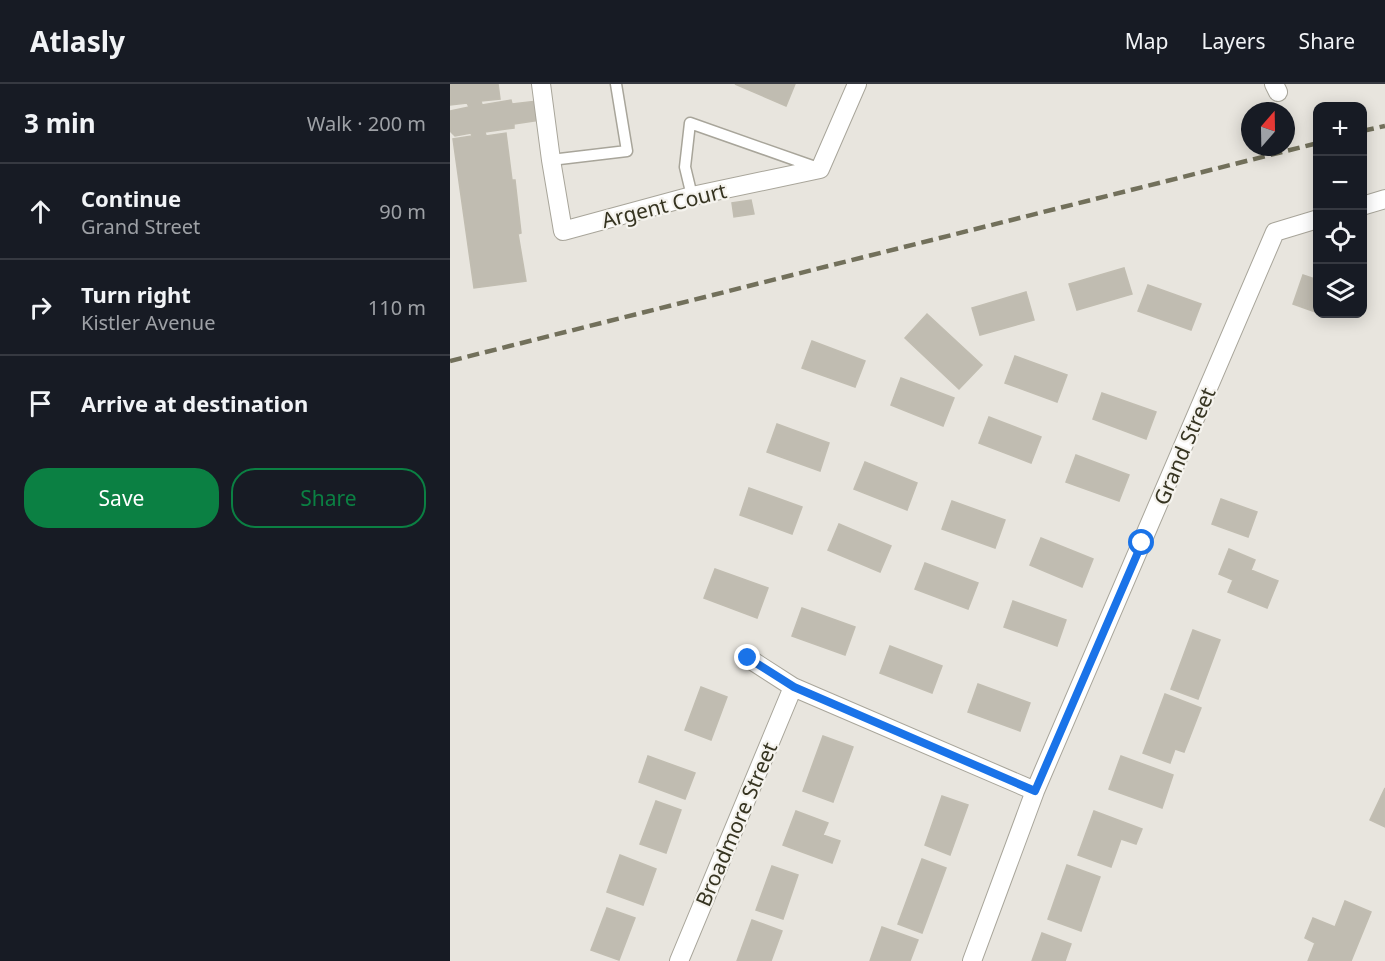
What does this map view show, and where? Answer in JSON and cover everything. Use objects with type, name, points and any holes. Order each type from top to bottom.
[{"type":"street","name":"Argent Court","points":[[541,84],[550,160],[563,231],[692,196],[820,169]]},
{"type":"street","points":[[820,169],[857,84]]},
{"type":"street","points":[[1367,204],[1385,199]]},
{"type":"street","name":"Grand Street","points":[[972,961],[1035,791],[1275,232],[1313,220]]},
{"type":"street","points":[[748,658],[794,687],[1035,791]]},
{"type":"street","name":"Broadmore Street","points":[[680,961],[794,687]]},
{"type":"lane","points":[[550,160],[627,151],[616,84]]},
{"type":"lane","points":[[692,196],[686,167],[690,123],[820,169]]},
{"type":"building","points":[[450,84],[498,84],[500,99],[481,101],[482,105],[511,100],[512,104],[537,101],[540,120],[514,124],[514,128],[485,132],[486,136],[506,133],[512,180],[515,180],[521,233],[518,234],[526,281],[474,288],[453,139],[472,136],[471,133],[455,136],[450,131],[450,111],[469,107],[467,103],[450,105]]},
{"type":"building","points":[[735,84],[795,84],[786,106]]},
{"type":"building","points":[[751,200],[754,214],[734,217],[732,203]]},
{"type":"building","points":[[1124,268],[1132,294],[1077,310],[1069,284]]},
{"type":"building","points":[[1303,275],[1313,278],[1313,311],[1293,304]]},
{"type":"building","points":[[1148,285],[1201,304],[1191,330],[1138,311]]},
{"type":"building","points":[[1026,292],[1034,320],[980,335],[972,308]]},
{"type":"building","points":[[927,314],[982,365],[959,389],[905,338]]},
{"type":"building","points":[[812,341],[865,361],[855,387],[802,368]]},
{"type":"building","points":[[1015,356],[1067,375],[1057,402],[1005,383]]},
{"type":"building","points":[[901,378],[954,398],[943,426],[891,405]]},
{"type":"building","points":[[1102,393],[1156,412],[1146,439],[1093,419]]},
{"type":"building","points":[[989,417],[1041,437],[1031,463],[979,443]]},
{"type":"building","points":[[777,424],[829,443],[820,471],[767,452]]},
{"type":"building","points":[[1076,455],[1129,475],[1119,501],[1066,482]]},
{"type":"building","points":[[865,462],[917,483],[907,510],[854,489]]},
{"type":"building","points":[[749,488],[802,507],[792,534],[740,515]]},
{"type":"building","points":[[1221,499],[1257,512],[1248,537],[1212,524]]},
{"type":"building","points":[[952,501],[1005,520],[995,548],[942,529]]},
{"type":"building","points":[[839,524],[891,546],[880,572],[828,550]]},
{"type":"building","points":[[1041,538],[1093,559],[1082,587],[1030,565]]},
{"type":"building","points":[[1229,549],[1255,560],[1251,570],[1278,581],[1267,608],[1228,592],[1233,580],[1219,574]]},
{"type":"building","points":[[925,563],[978,583],[968,609],[915,589]]},
{"type":"building","points":[[715,569],[768,588],[757,618],[704,598]]},
{"type":"building","points":[[1013,601],[1066,620],[1057,646],[1004,627]]},
{"type":"building","points":[[802,608],[855,627],[845,655],[792,636]]},
{"type":"building","points":[[1193,630],[1220,640],[1198,699],[1171,689]]},
{"type":"building","points":[[890,646],[942,666],[932,693],[880,673]]},
{"type":"building","points":[[978,684],[1030,703],[1020,731],[968,712]]},
{"type":"building","points":[[701,687],[727,697],[711,740],[685,730]]},
{"type":"building","points":[[1165,694],[1201,708],[1184,752],[1175,749],[1170,763],[1143,753]]},
{"type":"building","points":[[823,736],[853,747],[833,802],[803,791]]},
{"type":"building","points":[[648,756],[695,773],[685,799],[639,782]]},
{"type":"building","points":[[1121,756],[1173,775],[1162,808],[1109,789]]},
{"type":"building","points":[[1385,788],[1385,827],[1370,820]]},
{"type":"building","points":[[942,796],[968,805],[950,855],[925,845]]},
{"type":"building","points":[[656,801],[681,810],[666,853],[640,844]]},
{"type":"building","points":[[796,811],[828,823],[823,835],[840,841],[832,863],[783,845]]},
{"type":"building","points":[[1094,811],[1142,829],[1136,844],[1121,839],[1111,867],[1078,855]]},
{"type":"building","points":[[620,855],[656,869],[643,905],[607,892]]},
{"type":"building","points":[[922,859],[946,868],[922,933],[898,924]]},
{"type":"building","points":[[1067,865],[1100,877],[1081,931],[1048,919]]},
{"type":"building","points":[[772,866],[798,875],[783,919],[756,910]]},
{"type":"building","points":[[1345,901],[1371,912],[1351,961],[1308,961],[1315,943],[1305,938],[1313,918],[1335,927]]},
{"type":"building","points":[[607,908],[635,918],[619,960],[591,950]]},
{"type":"building","points":[[752,920],[782,931],[771,961],[737,961]]},
{"type":"building","points":[[882,927],[918,940],[910,961],[870,961]]},
{"type":"building","points":[[1042,933],[1071,944],[1065,961],[1032,961]]},
{"type":"railway","points":[[1367,130],[1385,126]]},
{"type":"railway","points":[[450,361],[1313,144]]},
{"type":"route","points":[[748,658],[794,687],[1035,791],[1142,543]]}]
